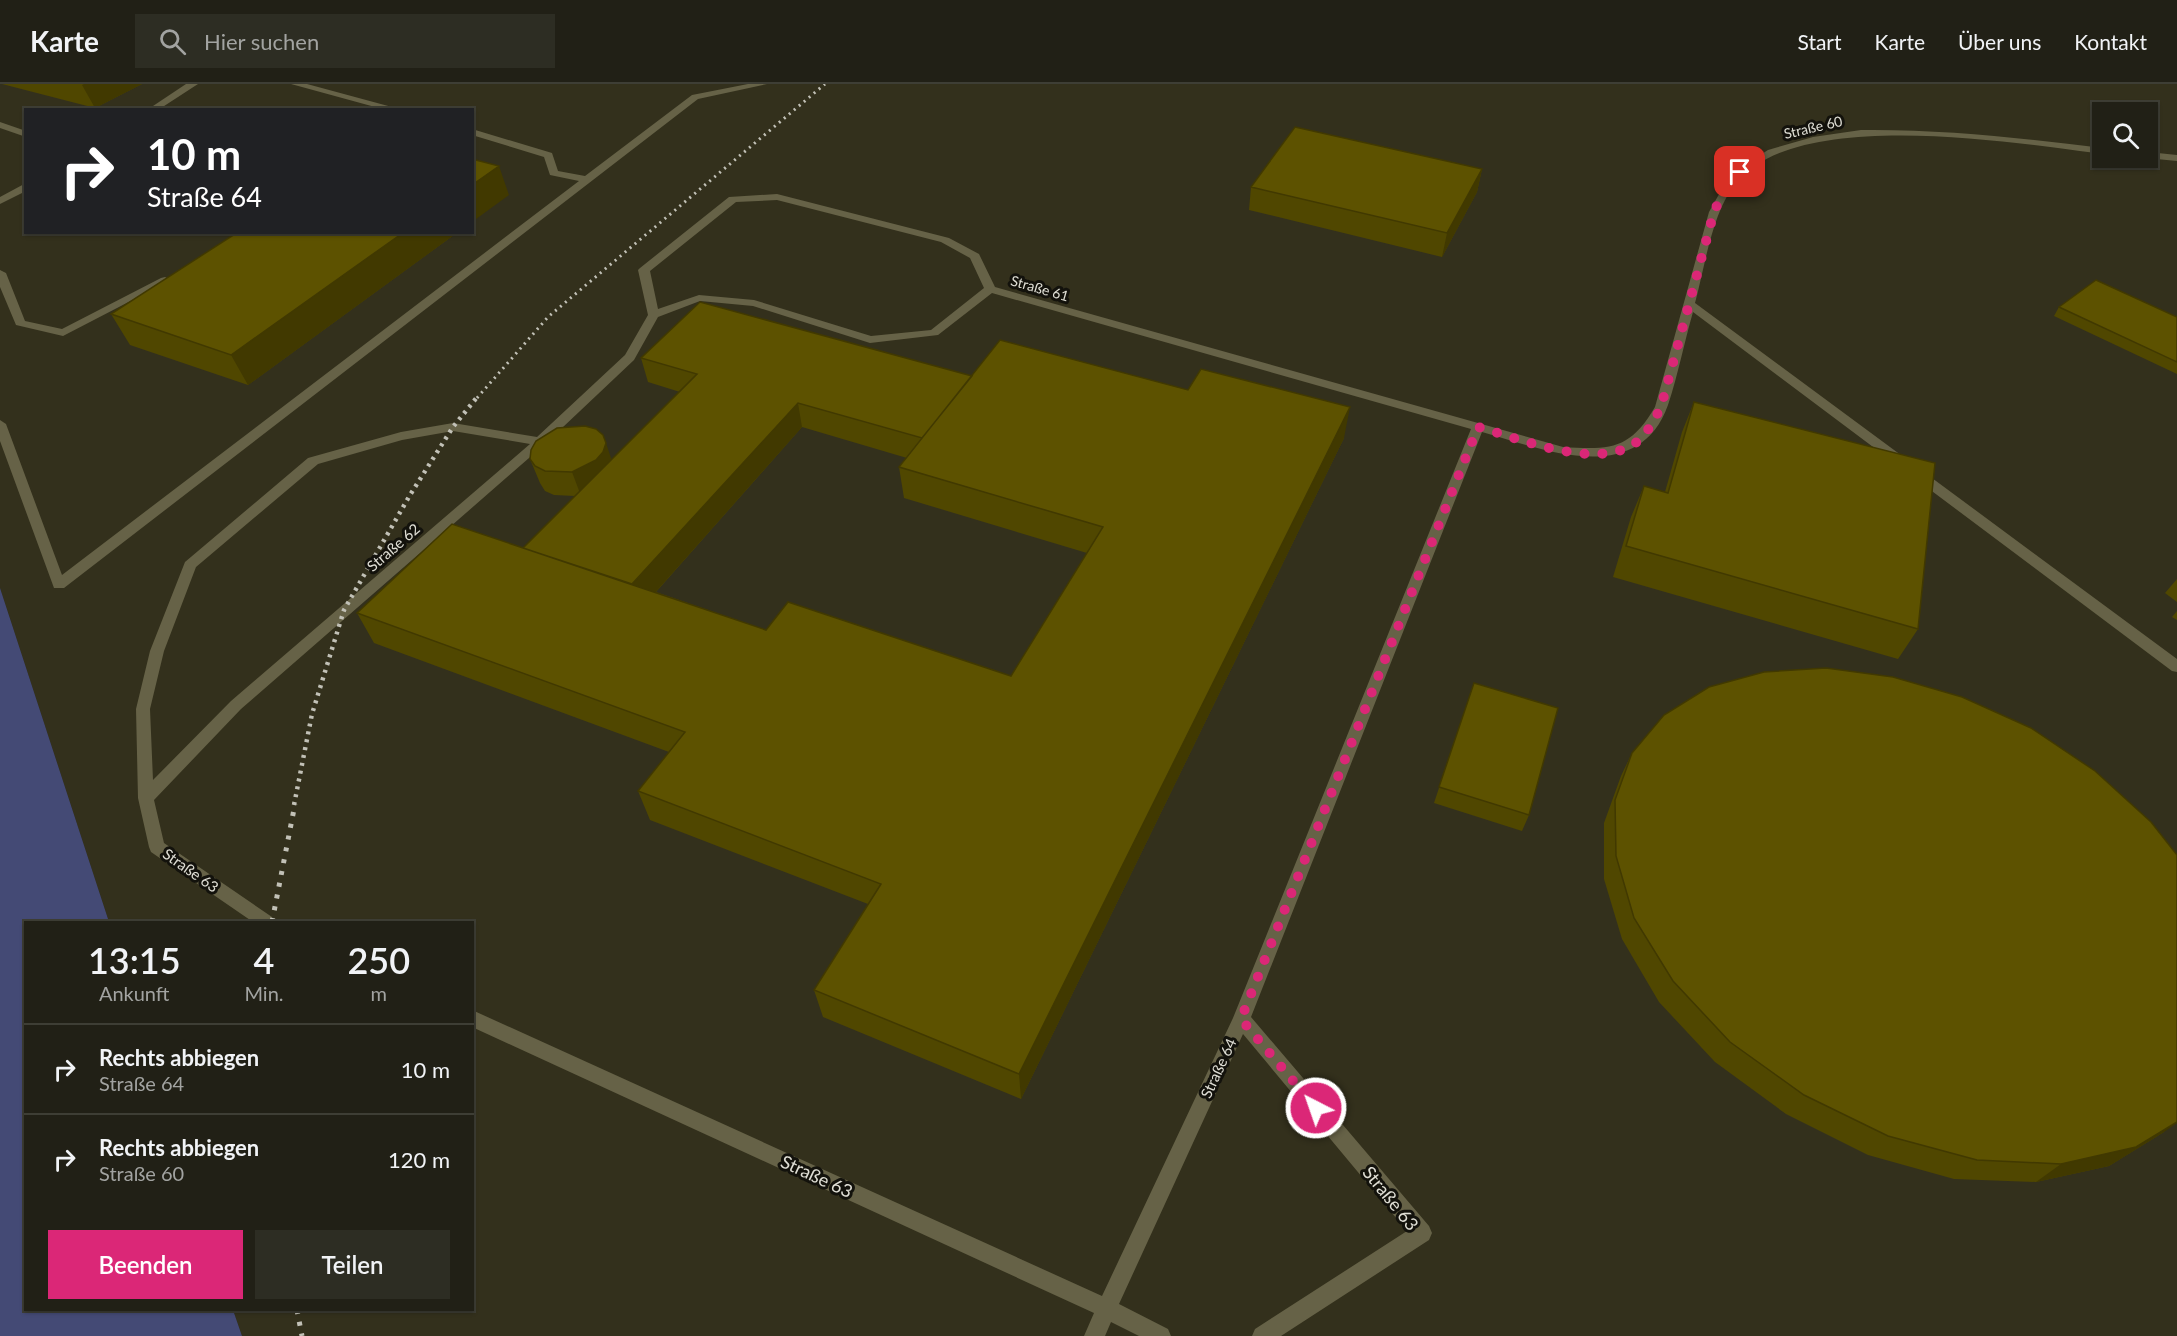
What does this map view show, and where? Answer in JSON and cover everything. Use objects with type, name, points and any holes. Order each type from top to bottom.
[{"type":"street","points":[[154,108],[193,84]]},
{"type":"street","points":[[296,84],[391,108]]},
{"type":"street","points":[[0,424],[59,585],[695,97],[762,84]]},
{"type":"street","points":[[0,125],[24,133]]},
{"type":"street","name":"Straße 60","points":[[1478,427],[1563,451],[1602,453],[1630,446],[1649,430],[1661,407],[1714,212],[1724,190],[1740,172],[1761,158],[1784,148],[1837,135],[1871,131],[1923,133],[2092,150]]},
{"type":"street","points":[[474,133],[548,155],[554,173],[588,180]]},
{"type":"street","points":[[2158,156],[2177,158]]},
{"type":"street","points":[[0,201],[24,187]]},
{"type":"street","name":"Straße 61","points":[[654,315],[644,270],[733,199],[777,197],[945,240],[975,256],[990,289],[1478,427]]},
{"type":"street","points":[[0,273],[20,323],[63,333],[150,289],[178,272]]},
{"type":"street","points":[[654,315],[699,298],[754,303],[870,340],[934,333],[990,289]]},
{"type":"street","points":[[1689,304],[2177,667]]},
{"type":"street","name":"Straße 62","points":[[146,798],[236,705],[540,442],[630,357],[654,315]]},
{"type":"street","name":"Straße 63","points":[[265,921],[157,847],[146,798],[143,709],[157,651],[190,565],[314,460],[401,436],[453,427],[540,442]]},
{"type":"street","name":"Straße 64","points":[[1094,1336],[1241,1019],[1478,427]]},
{"type":"street","name":"Straße 63","points":[[474,1019],[1106,1308],[1161,1336]]},
{"type":"street","name":"Straße 63","points":[[1241,1019],[1422,1233],[1262,1336]]},
{"type":"shaded area","points":[[0,84],[2177,84],[2177,1336],[242,1336],[233,1311],[474,1311],[474,921],[109,921],[0,588]]},
{"type":"shaded area","points":[[0,588],[109,921],[24,921],[24,1311],[233,1311],[242,1336],[0,1336]]},
{"type":"building","points":[[1295,127],[1482,169],[1447,233],[1251,187]]},
{"type":"building","points":[[474,160],[499,166],[474,184]]},
{"type":"building","points":[[235,234],[401,234],[231,355],[111,314]]},
{"type":"building","points":[[2096,280],[2177,317],[2177,362],[2059,307]]},
{"type":"building","points":[[700,302],[972,376],[922,438],[798,403],[632,584],[523,548],[697,374],[641,358]]},
{"type":"building","points":[[1000,340],[1188,390],[1201,369],[1350,407],[1019,1074],[814,990],[881,884],[638,791],[685,732],[357,613],[452,524],[766,630],[788,602],[1011,676],[1103,527],[899,467]]},
{"type":"building","points":[[1694,402],[1935,463],[1918,629],[1626,546],[1644,486],[1668,493]]},
{"type":"building","points":[[585,426],[596,429],[603,435],[606,443],[603,452],[596,460],[572,472],[545,471],[535,466],[530,459],[531,450],[536,441],[557,428]]},
{"type":"building","points":[[1826,668],[1893,677],[1962,697],[2031,728],[2095,771],[2151,822],[2177,855],[2177,1122],[2136,1147],[2061,1164],[1977,1160],[1888,1136],[1804,1095],[1730,1042],[1673,981],[1634,918],[1616,856],[1615,800],[1632,753],[1664,715],[1709,687],[1764,672]]},
{"type":"building","points":[[1474,683],[1558,708],[1529,815],[1439,787]]},
{"type":"railway","points":[[477,398],[548,317],[825,84]]},
{"type":"railway","points":[[294,805],[312,714],[344,610],[410,495],[453,427],[478,396]]},
{"type":"railway","points":[[272,921],[295,804]]},
{"type":"railway","points":[[297,1311],[302,1336]]},
{"type":"route","points":[[1316,1108],[1241,1019],[1478,427],[1563,451],[1602,453],[1630,446],[1649,430],[1661,407],[1714,212],[1724,190],[1740,172]]}]
